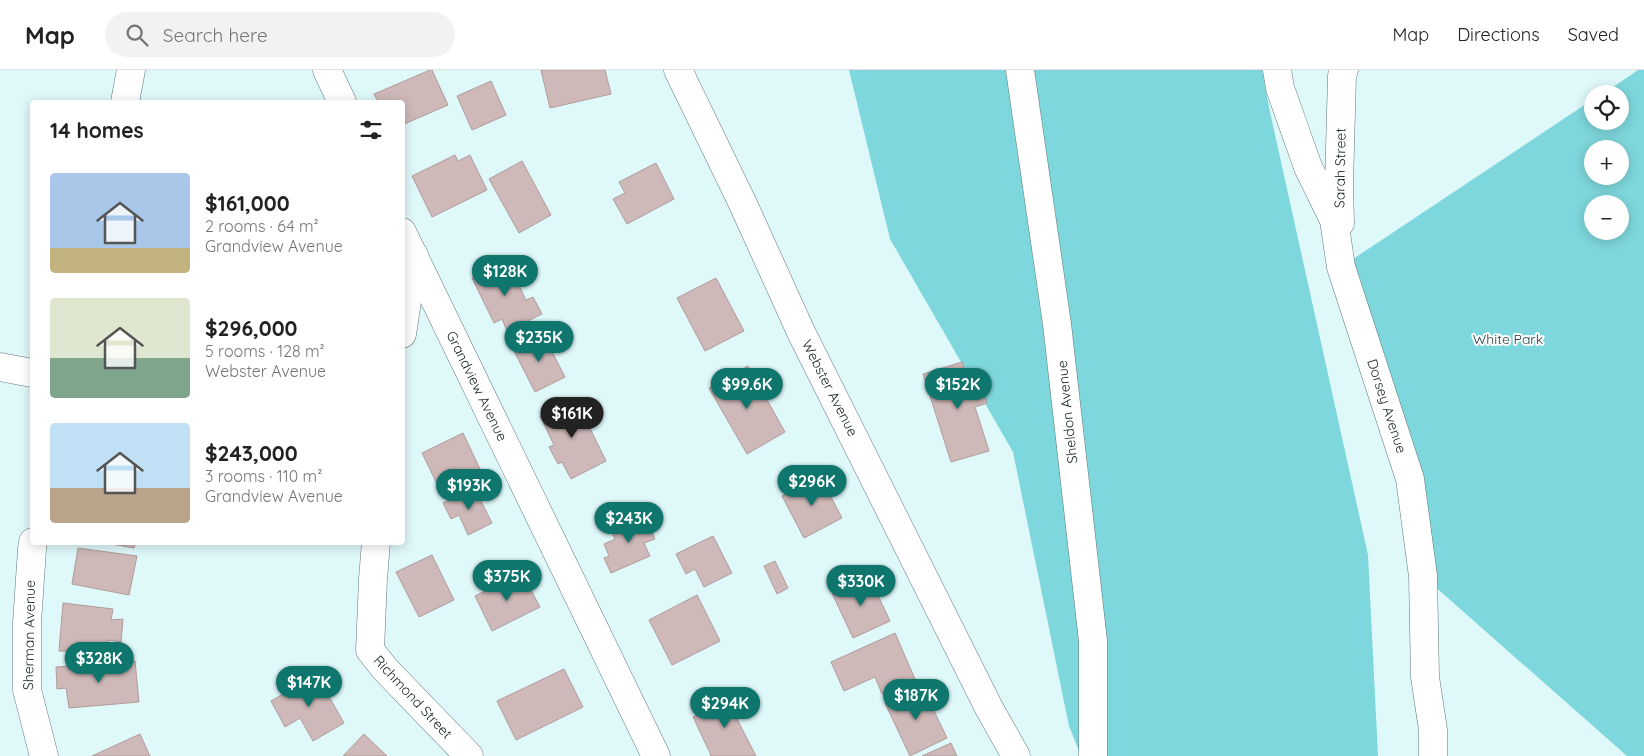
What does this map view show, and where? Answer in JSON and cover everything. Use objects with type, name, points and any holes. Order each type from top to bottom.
[{"type":"street","points":[[326,70],[341,100]]},
{"type":"street","name":"Webster Avenue","points":[[678,70],[743,204],[801,332],[989,708],[1016,756]]},
{"type":"street","name":"Sheldon Avenue","points":[[1020,70],[1057,324],[1093,641],[1094,756]]},
{"type":"street","name":"Dorsey Avenue","points":[[1278,70],[1280,88],[1308,167],[1334,220],[1341,267],[1410,479],[1423,576],[1425,677],[1433,743],[1443,756]]},
{"type":"street","name":"Sarah Street","points":[[1341,267],[1339,184],[1342,76],[1344,70]]},
{"type":"street","points":[[125,100],[126,71]]},
{"type":"street","points":[[405,289],[408,244]]},
{"type":"street","name":"Grandview Avenue","points":[[408,244],[656,756]]},
{"type":"street","points":[[0,367],[30,373]]},
{"type":"street","name":"Sherman Avenue","points":[[33,545],[27,623],[27,690],[44,756]]},
{"type":"street","name":"Richmond Street","points":[[376,545],[372,579],[370,650],[385,669],[469,756]]},
{"type":"green space","points":[[849,70],[1262,70],[1368,555],[1378,756],[1081,756],[1069,726],[1013,452],[890,239]]},
{"type":"green space","name":"White Park","points":[[1638,70],[1644,70],[1644,756],[1627,756],[1423,576],[1341,267],[1584,105],[1584,130],[1629,130],[1629,85],[1616,85]]},
{"type":"building","points":[[432,70],[448,105],[405,124],[405,100],[377,100],[374,94]]},
{"type":"building","points":[[541,70],[605,70],[611,94],[550,108]]},
{"type":"building","points":[[491,81],[506,115],[472,130],[457,96]]},
{"type":"building","points":[[455,155],[458,161],[470,155],[487,190],[432,217],[412,176]]},
{"type":"building","points":[[522,161],[551,215],[519,233],[489,179]]},
{"type":"building","points":[[656,163],[674,199],[627,224],[613,199],[625,193],[619,182]]},
{"type":"building","points":[[507,261],[526,300],[533,297],[542,314],[507,331],[502,319],[494,323],[472,278]]},
{"type":"building","points":[[716,278],[744,331],[705,351],[677,298]]},
{"type":"building","points":[[543,334],[565,377],[535,392],[513,349]]},
{"type":"building","points":[[962,362],[967,376],[977,373],[987,403],[975,407],[989,451],[951,462],[923,374]]},
{"type":"building","points":[[748,366],[785,432],[747,454],[709,388]]},
{"type":"building","points":[[575,398],[606,461],[571,479],[562,462],[558,464],[549,447],[554,445],[540,416]]},
{"type":"building","points":[[463,433],[480,469],[439,488],[422,453]]},
{"type":"building","points":[[820,476],[842,518],[804,538],[782,496]]},
{"type":"building","points":[[474,487],[492,523],[468,535],[459,515],[451,519],[443,503]]},
{"type":"building","points":[[644,515],[655,539],[644,543],[650,556],[611,573],[604,558],[609,556],[604,544],[615,539],[610,529]]},
{"type":"building","points":[[713,536],[732,573],[704,587],[695,569],[686,574],[676,554]]},
{"type":"building","points":[[117,545],[135,545],[134,548]]},
{"type":"building","points":[[78,548],[137,556],[129,595],[72,584]]},
{"type":"building","points":[[432,555],[454,600],[419,617],[396,572]]},
{"type":"building","points":[[775,561],[788,588],[777,594],[764,566]]},
{"type":"building","points":[[522,573],[540,607],[492,631],[475,596]]},
{"type":"building","points":[[869,576],[890,621],[853,638],[832,593]]},
{"type":"building","points":[[697,595],[720,641],[672,665],[649,620]]},
{"type":"building","points":[[63,603],[113,609],[111,620],[123,619],[121,642],[109,640],[108,652],[59,651]]},
{"type":"building","points":[[895,633],[915,679],[882,694],[875,677],[844,691],[831,662]]},
{"type":"building","points":[[135,661],[139,702],[69,708],[66,688],[57,689],[56,667]]},
{"type":"building","points":[[564,669],[583,707],[516,740],[497,701]]},
{"type":"building","points":[[317,675],[344,723],[313,741],[300,718],[285,727],[271,701]]},
{"type":"building","points":[[922,686],[947,738],[910,756],[885,703]]},
{"type":"building","points":[[738,694],[747,713],[737,719],[756,756],[710,756],[693,717]]},
{"type":"building","points":[[140,734],[150,756],[92,756]]},
{"type":"building","points":[[364,734],[387,756],[343,756]]},
{"type":"building","points":[[951,743],[957,756],[922,756]]}]
